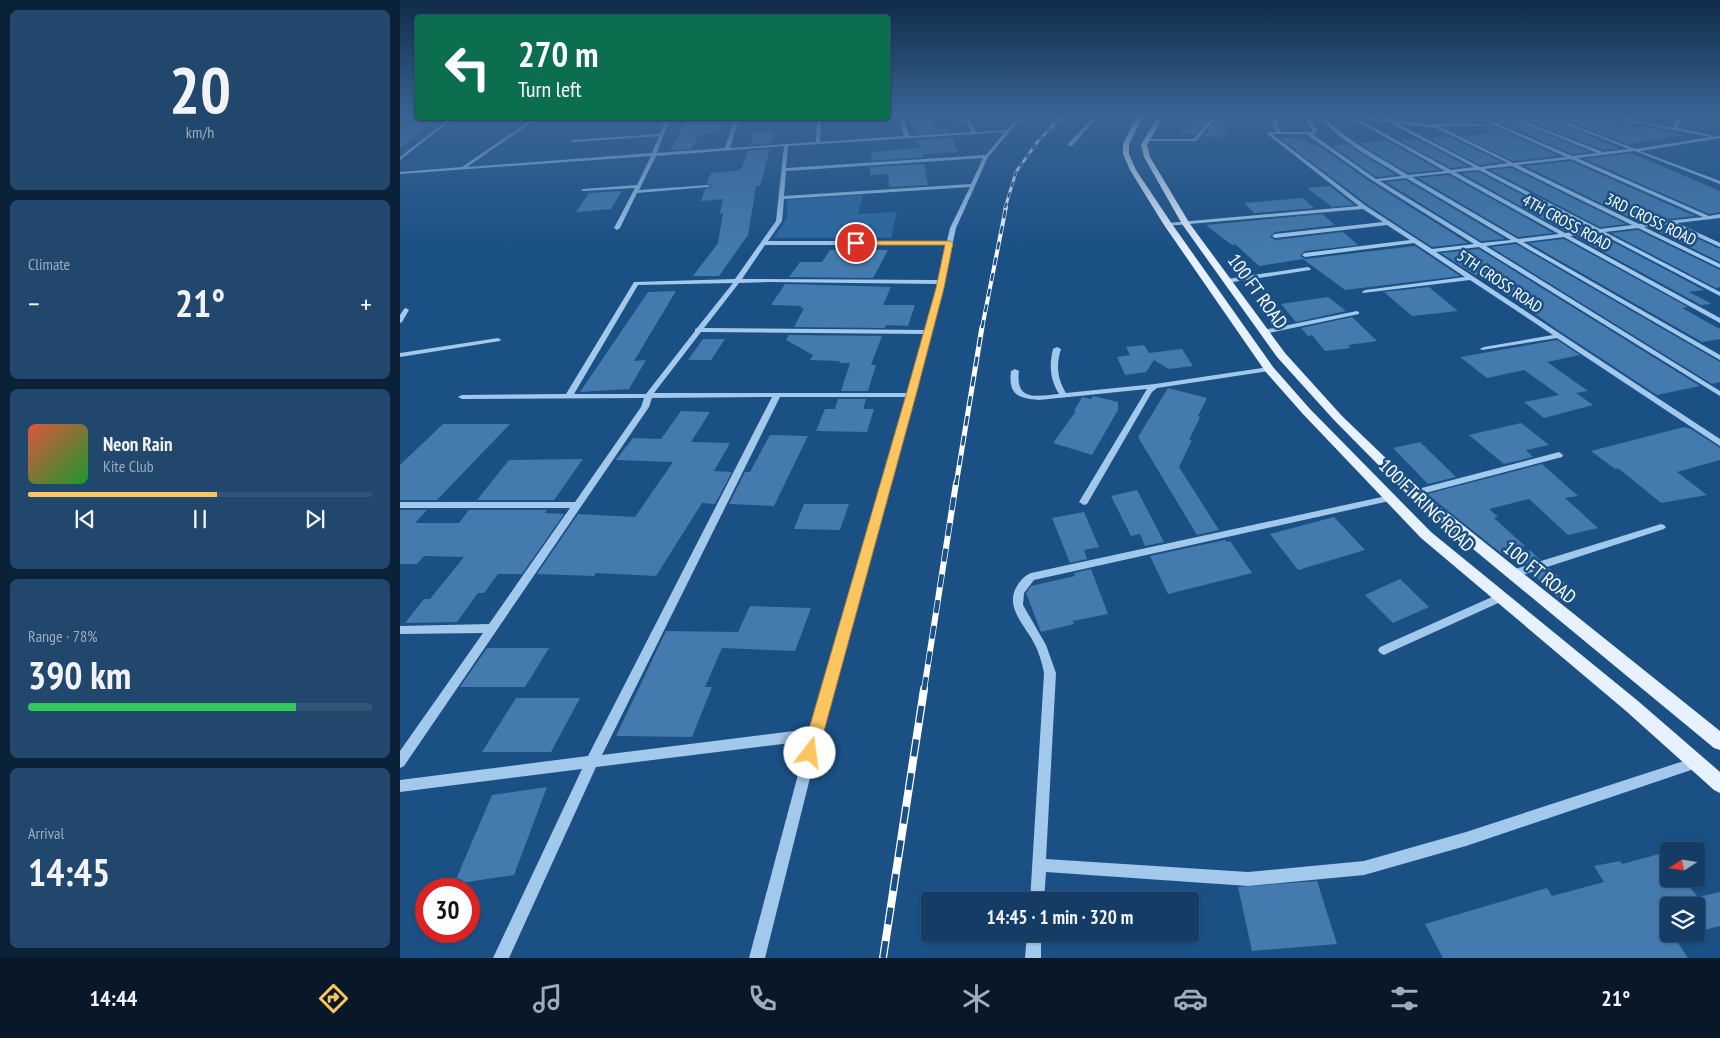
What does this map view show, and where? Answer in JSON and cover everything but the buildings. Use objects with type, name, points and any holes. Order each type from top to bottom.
[{"type":"main road","name":"100 FT RING ROAD","points":[[1129,161],[1168,225],[1269,369],[1306,411],[1426,534],[1632,706],[1720,784]]},
{"type":"main road","name":"100 FT ROAD","points":[[1149,161],[1186,224],[1264,332],[1281,355],[1338,418],[1414,493],[1720,742]]},
{"type":"street","points":[[463,168],[474,161]]},
{"type":"street","points":[[400,173],[570,161]]},
{"type":"street","points":[[617,228],[651,161]]},
{"type":"street","points":[[400,762],[645,407],[649,395],[697,330],[737,281],[779,221],[784,161]]},
{"type":"street","points":[[783,170],[918,161]]},
{"type":"street","points":[[758,958],[815,734],[911,395],[941,282],[953,228],[985,161]]},
{"type":"street","name":"5TH CROSS ROAD","points":[[1303,161],[1364,207],[1720,443]]},
{"type":"street","points":[[1347,161],[1480,246],[1720,394]]},
{"type":"street","points":[[1382,161],[1720,358]]},
{"type":"street","name":"4TH CROSS ROAD","points":[[1429,161],[1720,321]]},
{"type":"street","points":[[1463,161],[1720,294]]},
{"type":"street","name":"3RD CROSS ROAD","points":[[1504,161],[1720,266]]},
{"type":"street","points":[[1376,180],[1551,161]]},
{"type":"street","points":[[1581,161],[1720,222]]},
{"type":"street","points":[[1663,161],[1720,183]]},
{"type":"street","points":[[782,198],[972,185]]},
{"type":"street","points":[[583,190],[638,186]]},
{"type":"street","points":[[635,192],[708,186]]},
{"type":"street","points":[[1168,225],[1364,207]]},
{"type":"street","points":[[1432,251],[1720,216]]},
{"type":"street","points":[[1671,222],[1720,245]]},
{"type":"street","points":[[1275,236],[1390,223]]},
{"type":"street","points":[[1305,256],[1416,241]]},
{"type":"street","points":[[763,243],[950,243]]},
{"type":"street","points":[[1227,281],[1308,269]]},
{"type":"street","points":[[1365,292],[1471,278]]},
{"type":"street","points":[[569,396],[636,283],[737,281],[941,282]]},
{"type":"street","points":[[400,321],[406,310]]},
{"type":"street","points":[[1264,332],[1357,313]]},
{"type":"street","points":[[697,330],[928,332]]},
{"type":"street","points":[[1484,349],[1559,336]]},
{"type":"street","points":[[400,356],[498,340]]},
{"type":"street","points":[[1056,350],[1053,374],[1056,384],[1064,395]]},
{"type":"street","points":[[1015,371],[1012,385],[1017,393],[1032,397],[1155,386],[1269,369]]},
{"type":"street","points":[[1084,502],[1149,391],[1155,386]]},
{"type":"street","points":[[501,958],[592,762],[777,395]]},
{"type":"street","points":[[462,397],[911,395]]},
{"type":"street","points":[[1414,493],[1559,455]]},
{"type":"street","points":[[1037,892],[1050,673],[1047,658],[1039,640],[1018,606],[1018,594],[1022,586],[1031,578],[1391,498]]},
{"type":"street","points":[[400,506],[578,505]]},
{"type":"street","points":[[1513,574],[1662,527]]},
{"type":"street","points":[[1384,650],[1501,597]]},
{"type":"street","points":[[400,630],[493,628]]},
{"type":"street","points":[[400,786],[815,734]]},
{"type":"street","points":[[1039,864],[1248,879],[1364,868],[1466,838],[1696,763]]},
{"type":"street","points":[[1033,958],[1034,942]]},
{"type":"shaded area","points":[[863,195],[858,214],[897,212],[891,238],[774,238],[787,218],[787,200]]},
{"type":"railway","points":[[1005,208],[1016,172],[1024,161]]},
{"type":"railway","points":[[982,328],[1006,207]]},
{"type":"railway","points":[[956,485],[982,327]]},
{"type":"railway","points":[[924,690],[956,483]]},
{"type":"railway","points":[[883,958],[924,689]]},
{"type":"route","points":[[810,753],[911,395],[950,243],[856,243]]}]
